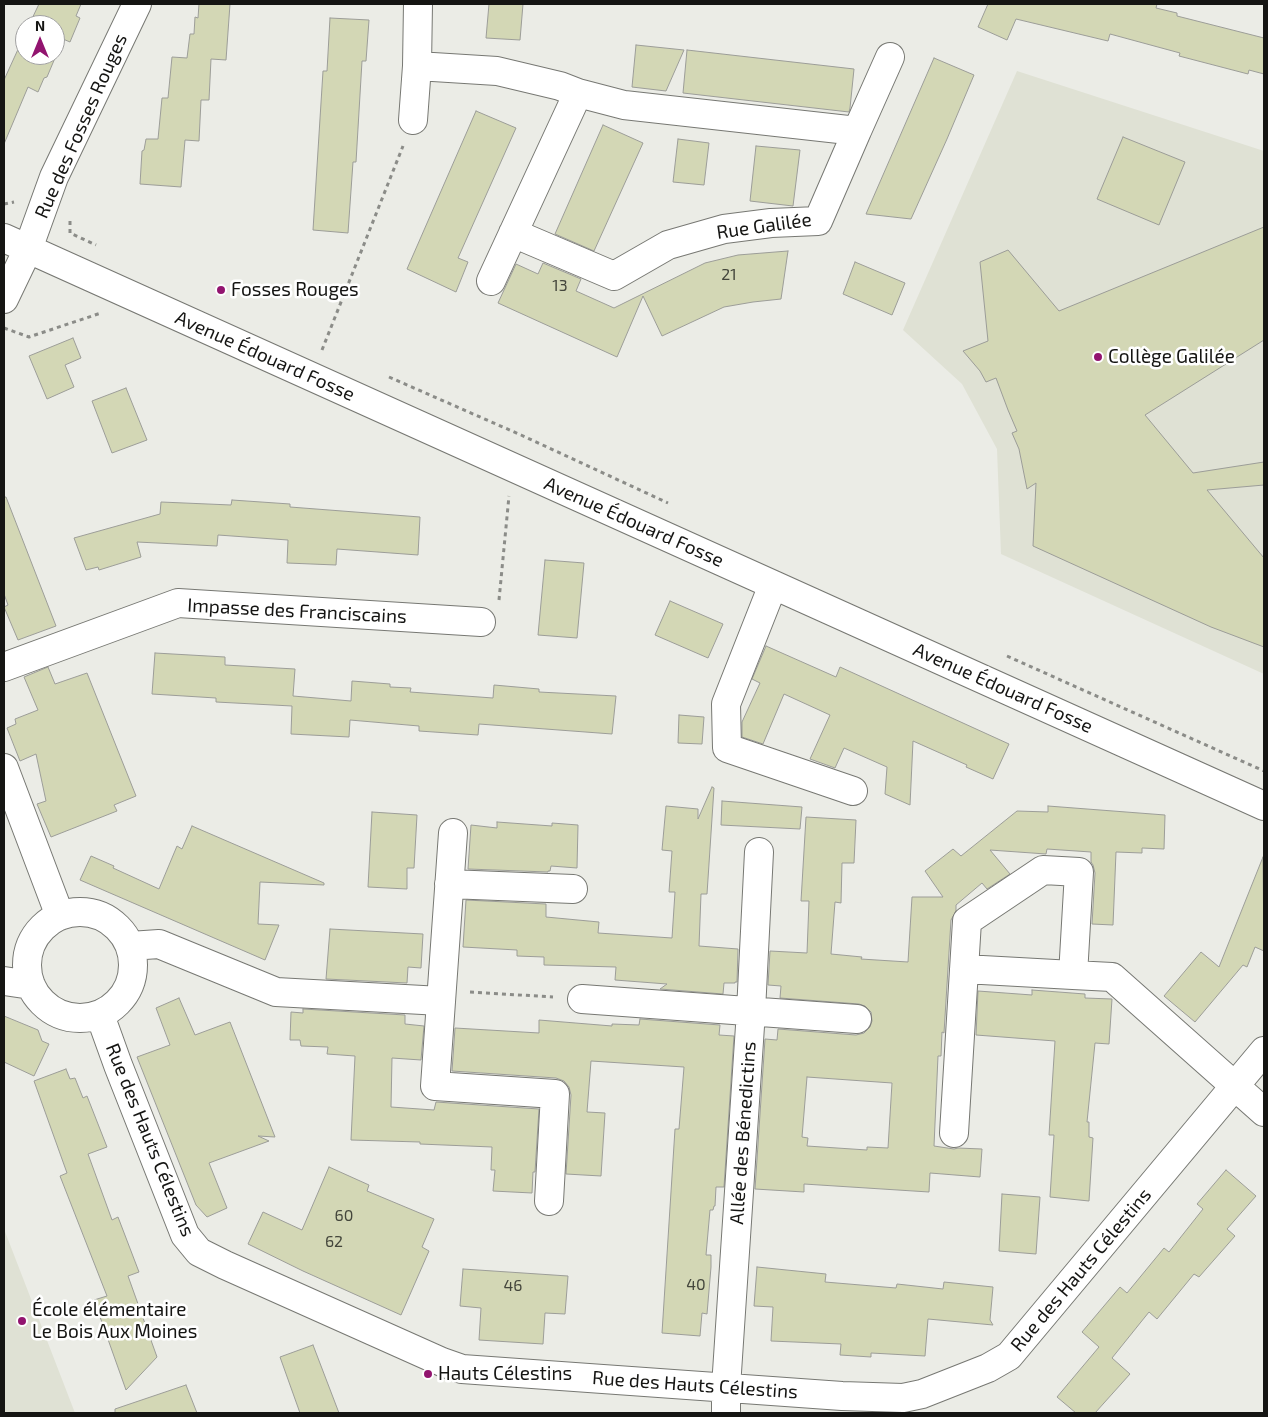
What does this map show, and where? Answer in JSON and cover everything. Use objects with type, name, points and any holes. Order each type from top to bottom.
[{"type":"street","name":"Rue des Fosses Rouges","points":[[4,299],[16,243],[54,177],[137,4]]},
{"type":"street","points":[[413,120],[417,66],[418,4]]},
{"type":"street","name":"Rue Galilée","points":[[513,233],[614,276],[668,245],[724,229],[771,223],[818,221],[890,58]]},
{"type":"street","points":[[417,66],[497,71],[560,86],[578,93],[624,105],[858,131]]},
{"type":"street","points":[[491,281],[578,93]]},
{"type":"street","name":"Avenue Édouard Fosse","points":[[16,243],[132,297],[1264,806]]},
{"type":"street","points":[[773,585],[726,704],[727,748],[853,791]]},
{"type":"street","name":"Impasse des Franciscains","points":[[4,666],[178,604],[481,622]]},
{"type":"street","points":[[4,768],[60,916]]},
{"type":"street","points":[[453,833],[435,1086],[555,1094],[549,1201]]},
{"type":"street","name":"Allée des Bénedictins","points":[[726,1400],[751,1011],[759,852]]},
{"type":"street","points":[[954,1133],[967,921],[1043,870],[1079,872],[1073,975]]},
{"type":"street","points":[[449,884],[574,889]]},
{"type":"street","points":[[76,913],[93,914],[108,920],[121,931],[130,946],[134,962],[132,978],[125,994],[114,1006],[100,1015],[84,1018],[67,1017],[52,1010],[39,999],[31,985],[28,969],[29,952],[35,937],[46,925],[60,916],[76,913]]},
{"type":"street","points":[[130,946],[159,944],[276,992],[441,995]]},
{"type":"street","points":[[964,969],[1112,977],[1264,1112]]},
{"type":"street","points":[[4,981],[31,985]]},
{"type":"street","points":[[582,999],[858,1019]]},
{"type":"street","name":"Rue des Hauts Célestins","points":[[100,1015],[185,1235],[199,1252],[462,1370],[726,1400],[842,1396],[877,1405],[922,1394],[988,1368],[1008,1356],[1264,1051]]},
{"type":"path","points":[[310,376],[323,349],[413,120]]},
{"type":"path","points":[[4,204],[14,202],[19,197]]},
{"type":"path","points":[[70,215],[70,233],[104,249]]},
{"type":"path","points":[[4,328],[29,336],[111,310],[127,308],[132,297]]},
{"type":"path","points":[[314,345],[323,349]]},
{"type":"path","points":[[386,376],[521,435],[675,506]]},
{"type":"path","points":[[481,622],[500,599],[511,466],[521,435]]},
{"type":"path","points":[[1000,653],[1264,771]]},
{"type":"path","points":[[441,995],[582,999]]},
{"type":"shaded area","name":"Collège Galilée","points":[[1017,71],[1264,151],[1264,674],[1001,554],[997,449],[962,384],[903,330]]},
{"type":"shaded area","name":"École élémentaire Le Bois Aux Moines","points":[[4,1229],[75,1413],[4,1413]]},
{"type":"building","points":[[39,4],[81,4],[76,16],[80,18],[70,42],[65,40],[65,15],[34,15]]},
{"type":"building","points":[[199,4],[230,4],[226,60],[211,59],[209,100],[201,100],[199,141],[185,140],[181,187],[140,184],[142,151],[144,150],[146,139],[158,139],[162,98],[168,98],[172,57],[187,58],[190,34],[194,34],[195,17],[198,18]]},
{"type":"building","points":[[489,4],[523,4],[520,40],[486,38]]},
{"type":"building","points":[[988,4],[1157,4],[1156,8],[1177,13],[1177,16],[1264,38],[1264,74],[1249,70],[1248,74],[1179,56],[1180,53],[1110,34],[1108,41],[1016,19],[1007,40],[978,27]]},
{"type":"building","points":[[330,18],[369,20],[366,61],[362,61],[356,162],[353,162],[348,233],[313,230],[323,71],[327,71]]},
{"type":"building","points":[[636,45],[684,50],[666,91],[632,87]]},
{"type":"building","points":[[687,50],[854,69],[849,112],[683,93]]},
{"type":"building","points":[[15,56],[15,65],[52,65],[38,92],[28,87],[4,144],[4,80]]},
{"type":"building","points":[[934,58],[974,75],[947,139],[911,219],[866,214]]},
{"type":"building","points":[[476,111],[516,128],[458,258],[468,262],[456,292],[407,269]]},
{"type":"building","points":[[603,125],[643,143],[594,251],[555,234]]},
{"type":"building","points":[[1123,137],[1185,162],[1159,225],[1097,199]]},
{"type":"building","points":[[678,139],[709,143],[704,185],[673,182]]},
{"type":"building","points":[[756,146],[800,150],[793,206],[750,201]]},
{"type":"building","points":[[1264,227],[1264,340],[1145,415],[1193,473],[1264,462],[1264,485],[1207,490],[1264,558],[1264,647],[1211,627],[1033,546],[1036,483],[1027,489],[1019,449],[1012,433],[1017,431],[996,378],[986,382],[980,371],[963,351],[988,341],[980,262],[1008,250],[1059,311]]},
{"type":"building","points":[[788,251],[781,299],[724,307],[662,336],[643,296],[617,357],[498,303],[516,264],[538,274],[543,263],[581,279],[576,291],[614,308],[705,263],[738,255]]},
{"type":"building","points":[[855,262],[905,283],[892,315],[843,294]]},
{"type":"building","points":[[73,338],[81,358],[65,365],[74,387],[47,399],[29,356]]},
{"type":"building","points":[[126,388],[147,440],[112,453],[92,401]]},
{"type":"building","points":[[4,497],[6,497],[56,626],[18,640],[4,607],[8,605],[4,594]]},
{"type":"building","points":[[232,500],[290,504],[290,507],[420,517],[418,555],[337,549],[336,565],[287,563],[288,540],[218,535],[217,546],[137,542],[141,557],[99,570],[98,567],[86,570],[74,538],[160,514],[161,502],[231,505]]},
{"type":"building","points":[[545,560],[584,563],[577,638],[538,635]]},
{"type":"building","points":[[670,601],[723,624],[708,658],[655,635]]},
{"type":"building","points":[[766,646],[836,677],[840,667],[1009,744],[993,779],[913,741],[910,805],[885,794],[887,767],[844,748],[835,768],[810,759],[830,715],[784,694],[763,744],[742,737],[742,722],[760,683],[752,679]]},
{"type":"building","points":[[155,653],[225,657],[225,665],[295,669],[293,696],[351,701],[352,681],[390,684],[390,687],[411,688],[410,692],[493,698],[494,685],[539,689],[539,692],[616,696],[612,734],[479,724],[478,735],[419,731],[419,726],[350,720],[349,737],[291,734],[292,706],[216,702],[216,698],[152,694]]},
{"type":"building","points":[[48,667],[55,684],[87,673],[136,796],[114,805],[117,811],[51,837],[37,804],[46,801],[36,754],[20,761],[7,728],[16,724],[15,719],[38,710],[24,677]]},
{"type":"building","points":[[679,715],[704,717],[702,744],[678,743]]},
{"type":"building","points":[[712,787],[714,788],[707,894],[701,894],[699,946],[738,949],[737,982],[724,983],[723,994],[660,989],[667,984],[615,980],[616,967],[544,965],[544,957],[517,956],[517,950],[463,947],[466,900],[546,904],[546,917],[599,922],[598,933],[672,938],[675,892],[669,892],[672,851],[662,850],[666,806],[698,809],[698,819]]},
{"type":"building","points":[[722,801],[802,807],[800,829],[721,825]]},
{"type":"building","points":[[1048,806],[1165,815],[1164,849],[1142,848],[1142,853],[1116,852],[1113,925],[1092,924],[1095,873],[1091,862],[1091,852],[1047,849],[1046,854],[990,850],[1010,874],[987,889],[982,883],[956,905],[956,911],[951,920],[944,1033],[942,1032],[941,1056],[938,1056],[934,1146],[954,1149],[982,1149],[980,1177],[930,1173],[929,1192],[804,1184],[804,1192],[755,1189],[765,1039],[777,1040],[778,1029],[856,1035],[864,1033],[870,1027],[872,1021],[871,1012],[865,1006],[780,998],[781,986],[768,985],[770,951],[807,953],[809,901],[801,901],[806,817],[856,820],[854,863],[842,863],[841,903],[835,902],[831,954],[862,957],[861,959],[908,962],[912,897],[943,897],[925,871],[953,849],[961,856],[1017,811],[1048,812]],"holes":[[[807,1077],[892,1083],[888,1148],[867,1147],[867,1150],[807,1146],[808,1138],[802,1137]]]},
{"type":"building","points":[[372,812],[417,815],[414,868],[407,868],[407,889],[368,887]]},
{"type":"building","points":[[497,822],[552,826],[552,823],[578,825],[577,868],[551,866],[548,872],[468,869],[471,825],[497,828]]},
{"type":"building","points":[[192,826],[324,883],[324,885],[260,882],[258,924],[279,925],[265,960],[80,880],[91,856],[159,889],[177,846],[182,849]]},
{"type":"building","points":[[1263,857],[1264,951],[1255,947],[1247,967],[1243,965],[1195,1022],[1164,996],[1201,952],[1219,967]]},
{"type":"building","points":[[330,929],[423,934],[421,968],[408,967],[407,983],[326,979]]},
{"type":"building","points":[[1032,990],[1085,994],[1085,998],[1112,999],[1109,1044],[1095,1043],[1087,1122],[1089,1122],[1089,1137],[1093,1138],[1089,1201],[1050,1197],[1054,1135],[1049,1135],[1055,1041],[976,1035],[978,991],[1032,995]]},
{"type":"building","points":[[179,998],[195,1035],[230,1022],[275,1137],[258,1136],[269,1141],[209,1163],[227,1208],[207,1217],[196,1205],[137,1057],[170,1045],[156,1008]]},
{"type":"building","points":[[303,1009],[405,1015],[405,1024],[424,1026],[421,1060],[392,1058],[391,1107],[434,1110],[436,1102],[539,1109],[532,1193],[493,1191],[495,1170],[491,1170],[492,1147],[351,1140],[355,1056],[327,1054],[328,1047],[301,1046],[300,1040],[290,1040],[291,1012],[303,1013]]},
{"type":"building","points":[[4,1016],[38,1030],[42,1041],[49,1044],[34,1076],[4,1062]]},
{"type":"building","points":[[640,1019],[720,1025],[719,1035],[734,1036],[724,1187],[716,1187],[715,1206],[713,1210],[710,1210],[706,1255],[711,1255],[711,1267],[707,1314],[702,1313],[700,1336],[662,1333],[675,1129],[679,1129],[684,1067],[591,1061],[587,1112],[605,1113],[601,1176],[566,1174],[571,1095],[569,1087],[564,1081],[556,1078],[452,1071],[455,1028],[539,1033],[539,1020],[612,1026],[612,1024],[639,1025]]},
{"type":"building","points":[[66,1069],[70,1079],[75,1078],[83,1098],[87,1096],[107,1147],[88,1154],[112,1220],[118,1217],[139,1272],[128,1276],[157,1357],[126,1390],[94,1300],[107,1296],[60,1176],[67,1173],[34,1081]]},
{"type":"building","points":[[329,1167],[369,1185],[367,1191],[434,1219],[422,1247],[429,1251],[401,1315],[248,1244],[263,1212],[302,1230]]},
{"type":"building","points":[[1226,1170],[1256,1196],[1227,1229],[1235,1236],[1199,1277],[1194,1274],[1157,1319],[1149,1312],[1112,1358],[1130,1374],[1095,1413],[1076,1413],[1057,1397],[1099,1347],[1082,1332],[1120,1287],[1127,1293],[1164,1248],[1169,1252],[1203,1209],[1197,1204]]},
{"type":"building","points":[[1002,1194],[1040,1197],[1036,1254],[999,1251]]},
{"type":"building","points":[[757,1267],[826,1274],[825,1282],[896,1288],[897,1284],[943,1289],[944,1282],[993,1287],[990,1320],[993,1325],[928,1319],[925,1356],[871,1353],[871,1357],[840,1355],[841,1344],[771,1341],[773,1307],[754,1306]]},
{"type":"building","points":[[463,1269],[568,1276],[565,1314],[545,1313],[543,1344],[479,1340],[481,1308],[460,1306]]},
{"type":"building","points":[[313,1345],[339,1413],[300,1413],[280,1357]]},
{"type":"building","points":[[186,1385],[197,1413],[115,1413],[115,1409]]},
{"type":"place","name":"Fosses Rouges","points":[[221,290]]},
{"type":"place","name":"Collège Galilée","points":[[1098,357]]},
{"type":"place","name":"École élémentaire Le Bois Aux Moines","points":[[22,1321]]},
{"type":"place","name":"Hauts Célestins","points":[[428,1374]]}]
